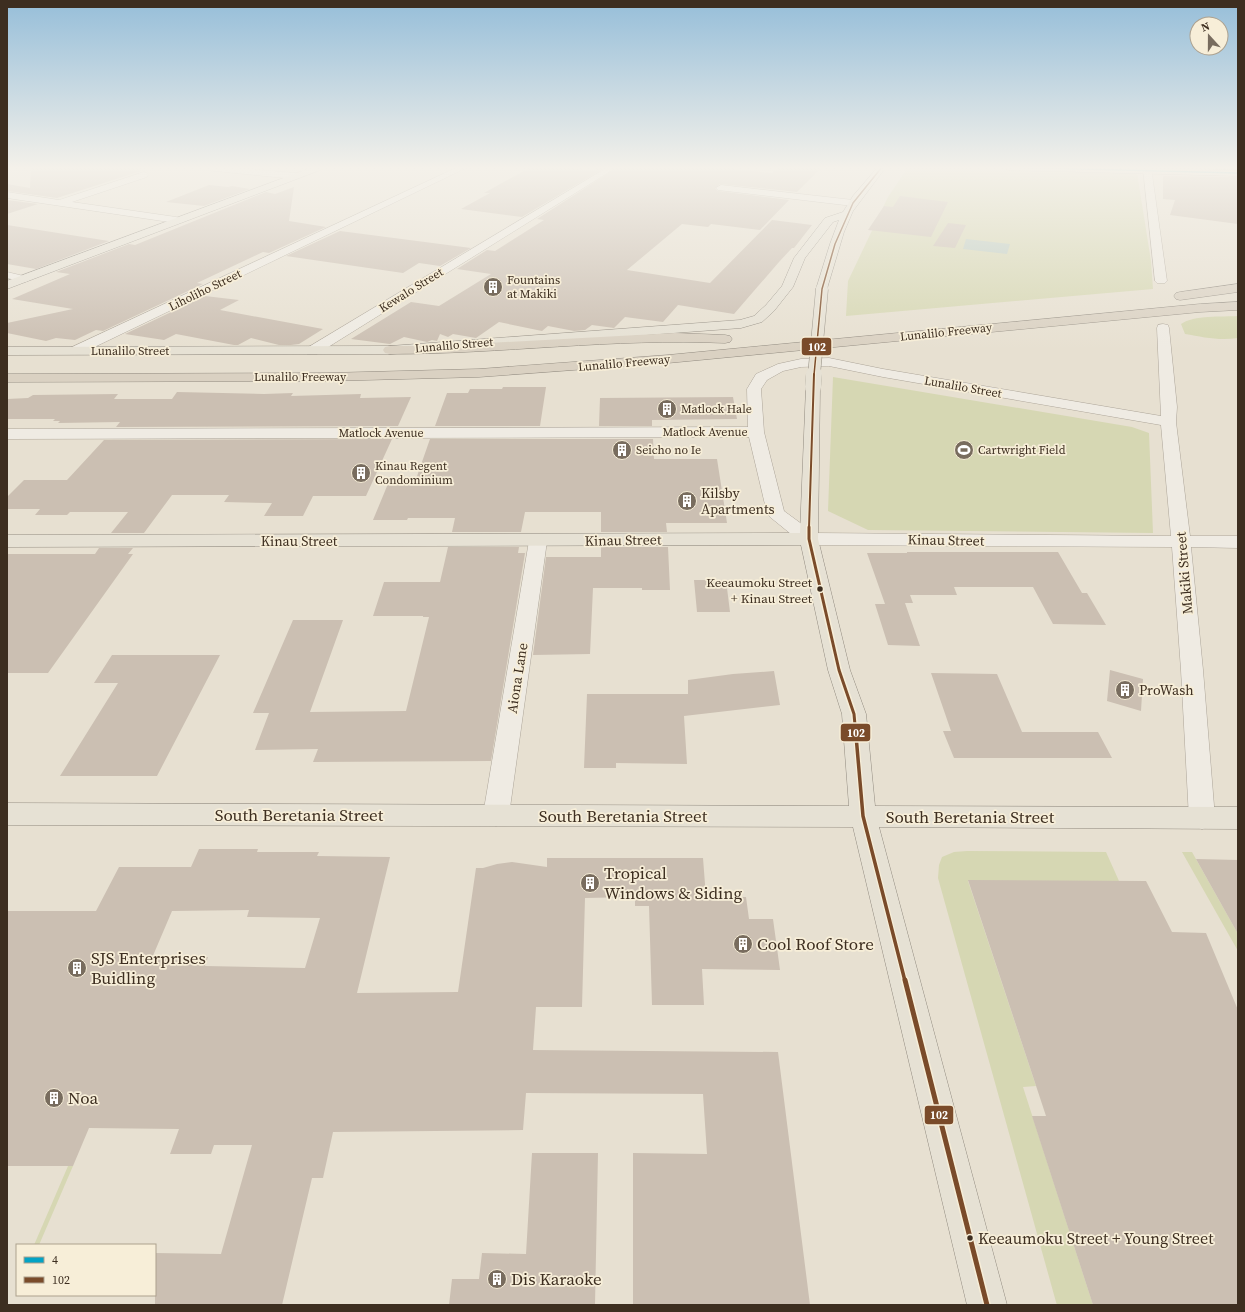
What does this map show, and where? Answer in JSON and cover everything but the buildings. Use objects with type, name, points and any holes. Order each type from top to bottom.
[{"type":"highway","points":[[1238,288],[1169,298],[1238,294]]},
{"type":"highway","name":"Lunalilo Freeway","points":[[7,378],[327,378],[478,373],[668,359],[1200,308],[1238,307]]},
{"type":"highway","points":[[805,332],[828,330]]},
{"type":"highway","points":[[390,350],[433,350],[675,337],[725,339]]},
{"type":"highway","name":"Lunalilo Freeway","points":[[7,364],[455,361],[580,353],[741,338]]},
{"type":"highway","points":[[7,390],[443,387],[580,376],[777,349]]},
{"type":"main road","points":[[7,285],[154,228]]},
{"type":"main road","name":"Lunalilo Street","points":[[7,351],[390,350],[729,325],[753,321],[762,316],[770,308],[787,287],[800,258],[823,228]]},
{"type":"main road","points":[[841,228],[835,244],[822,289],[813,387],[809,539],[839,670],[854,714],[863,816],[987,1305]]},
{"type":"main road","points":[[813,242],[835,244]]},
{"type":"main road","name":"Kinau Street","points":[[7,541],[809,539]]},
{"type":"main road","name":"South Beretania Street","points":[[7,814],[1238,818]]},
{"type":"street","name":"Liholiho Street","points":[[75,350],[334,228]]},
{"type":"street","name":"Kewalo Street","points":[[312,351],[513,228]]},
{"type":"street","points":[[1154,228],[1161,281]]},
{"type":"street","points":[[7,275],[24,278]]},
{"type":"street","name":"Makiki Street","points":[[1163,328],[1168,422],[1180,523],[1180,542],[1189,627],[1202,818]]},
{"type":"street","name":"Lunalilo Street","points":[[756,432],[754,389],[761,377],[778,368],[786,366],[801,363],[829,362],[883,373],[1168,422]]},
{"type":"street","points":[[756,432],[776,513],[809,539]]},
{"type":"street","name":"Matlock Avenue","points":[[7,434],[756,432]]},
{"type":"street","name":"Kinau Street","points":[[809,539],[1238,542]]},
{"type":"street","name":"Aiona Lane","points":[[496,815],[538,540]]},
{"type":"green space","points":[[873,228],[1146,228],[1151,261],[1153,289],[846,316],[848,281]]},
{"type":"green space","points":[[1238,316],[1238,338],[1231,339],[1218,339],[1185,334],[1181,324],[1193,319]]},
{"type":"green space","name":"Cartwright Field","points":[[833,377],[1132,427],[1149,433],[1153,533],[868,530],[828,511]]},
{"type":"green space","points":[[954,852],[1106,852],[1119,881],[968,881],[1036,1086],[1023,1087],[1093,1305],[1057,1305],[938,878],[939,865],[942,857]]},
{"type":"green space","points":[[1182,852],[1192,852],[1238,934],[1238,951]]},
{"type":"green space","points":[[68,1166],[73,1166],[39,1244],[34,1244]]},
{"type":"shaded area","points":[[966,239],[1010,244],[1007,254],[963,249]]},
{"type":"transit line","name":"102","points":[[841,228],[835,244],[822,289],[813,387],[809,539],[839,670],[854,714],[863,816],[987,1305]]},
{"type":"place","name":"Fountains at Makiki","points":[[493,287]]},
{"type":"place","name":"Matlock Hale","points":[[667,409]]},
{"type":"place","name":"Seicho no Ie","points":[[622,450]]},
{"type":"place","name":"Cartwright Field","points":[[964,450]]},
{"type":"place","name":"Kinau Regent Condominium","points":[[361,473]]},
{"type":"place","name":"Kilsby Apartments","points":[[687,501]]},
{"type":"place","name":"Keeaumoku Street + Kinau Street","points":[[820,589]]},
{"type":"place","name":"ProWash","points":[[1125,690]]},
{"type":"place","name":"Tropical Windows & Siding","points":[[590,883]]},
{"type":"place","name":"Cool Roof Store","points":[[743,944]]},
{"type":"place","name":"SJS Enterprises Buidling","points":[[77,968]]},
{"type":"place","name":"Noa","points":[[54,1098]]},
{"type":"place","name":"Keeaumoku Street + Young Street","points":[[970,1238]]},
{"type":"place","name":"Dis Karaoke","points":[[497,1279]]}]
